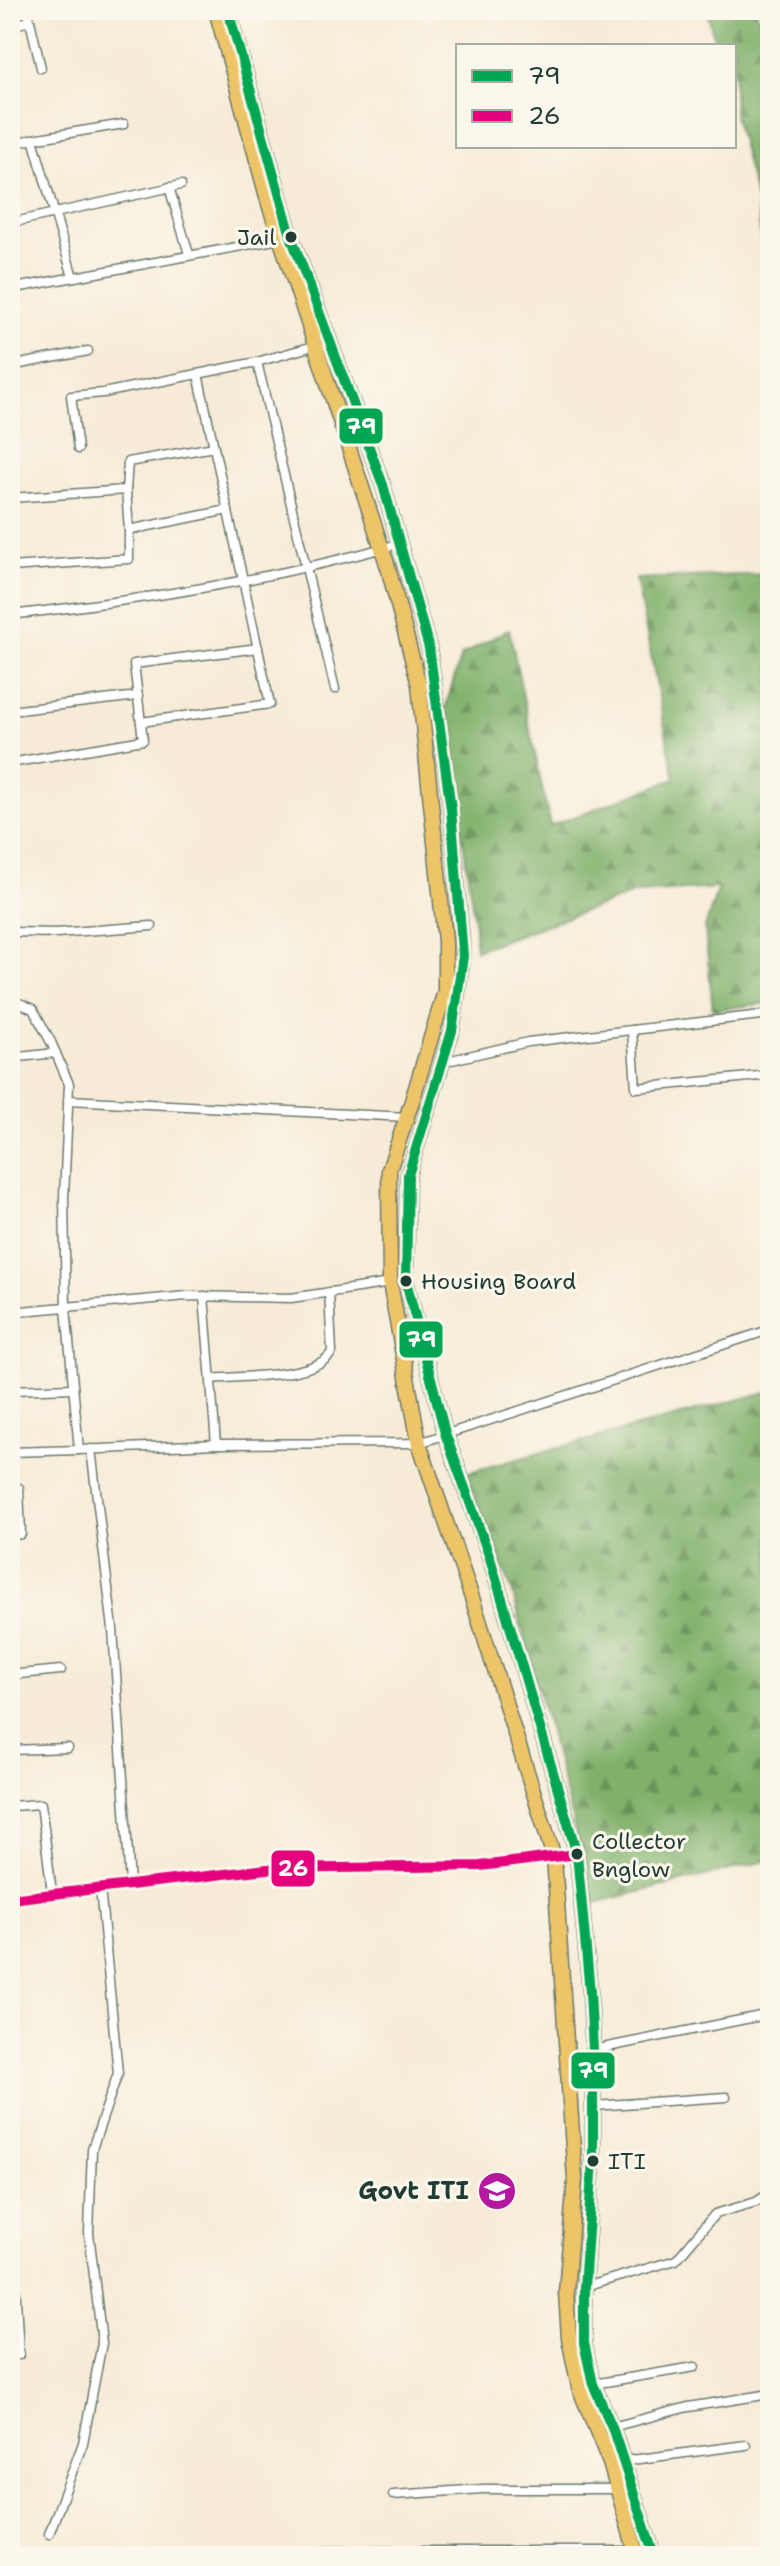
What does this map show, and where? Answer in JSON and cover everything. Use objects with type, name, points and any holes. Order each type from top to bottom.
[{"type":"main road","points":[[216,10],[286,238],[322,343],[419,685],[445,941],[445,991],[389,1170],[390,1283],[419,1443],[478,1615],[554,1857],[575,2179],[566,2292],[569,2338],[583,2396],[618,2489],[637,2553]]},
{"type":"main road","points":[[228,10],[286,238]]},
{"type":"main road","points":[[322,343],[383,485],[429,648],[451,809],[463,956],[452,1031],[408,1175],[406,1281],[445,1433],[490,1558],[577,1854],[593,2050],[593,2161],[584,2287],[584,2343],[593,2384],[612,2427],[654,2556]]},
{"type":"street","points":[[27,10],[41,68]]},
{"type":"street","points":[[10,26],[30,21]]},
{"type":"street","points":[[10,144],[124,124]]},
{"type":"street","points":[[33,139],[73,277]]},
{"type":"street","points":[[10,223],[181,185]]},
{"type":"street","points":[[169,187],[189,254]]},
{"type":"street","points":[[10,289],[286,238]]},
{"type":"street","points":[[78,449],[71,396],[103,393],[257,362],[322,343]]},
{"type":"street","points":[[10,366],[88,351]]},
{"type":"street","points":[[257,362],[335,689]]},
{"type":"street","points":[[141,722],[270,704],[198,374]]},
{"type":"street","points":[[10,567],[129,559],[128,462],[214,447]]},
{"type":"street","points":[[10,498],[126,490]]},
{"type":"street","points":[[129,530],[228,510]]},
{"type":"street","points":[[10,615],[110,604],[244,581],[306,569],[398,544]]},
{"type":"street","points":[[10,763],[143,740],[134,664],[258,648]]},
{"type":"street","points":[[10,711],[138,696]]},
{"type":"street","points":[[10,932],[56,933],[152,926]]},
{"type":"street","points":[[10,999],[33,1009],[69,1084],[64,1197],[66,1308],[79,1450]]},
{"type":"street","points":[[443,1062],[528,1042],[770,1014]]},
{"type":"street","points":[[632,1030],[636,1088],[770,1075]]},
{"type":"street","points":[[10,1058],[56,1053]]},
{"type":"street","points":[[68,1100],[407,1117]]},
{"type":"street","points":[[10,1312],[204,1296],[291,1298],[406,1281]]},
{"type":"street","points":[[211,1379],[310,1369],[327,1360],[332,1352],[329,1292]]},
{"type":"street","points":[[204,1296],[216,1444]]},
{"type":"street","points":[[10,1452],[216,1444],[419,1443],[766,1331]]},
{"type":"street","points":[[10,1390],[73,1388]]},
{"type":"street","points":[[91,1449],[113,1629],[130,1884]]},
{"type":"street","points":[[10,1488],[19,1488],[21,1534],[10,1536]]},
{"type":"street","points":[[10,1639],[14,1709]]},
{"type":"street","points":[[11,1674],[61,1670]]},
{"type":"street","points":[[10,1750],[68,1748]]},
{"type":"street","points":[[10,1806],[41,1804],[52,1893]]},
{"type":"street","points":[[10,1899],[267,1869],[480,1866],[577,1854]]},
{"type":"street","points":[[49,2534],[83,2443],[102,2343],[89,2233],[92,2149],[118,2073],[100,1888]]},
{"type":"street","points":[[593,2050],[770,2014]]},
{"type":"street","points":[[593,2106],[726,2097]]},
{"type":"street","points":[[10,2186],[19,2355],[10,2356]]},
{"type":"street","points":[[584,2287],[676,2260],[715,2214],[756,2202],[770,2193]]},
{"type":"street","points":[[593,2384],[695,2367]]},
{"type":"street","points":[[612,2427],[688,2407],[770,2394]]},
{"type":"street","points":[[624,2461],[746,2445]]},
{"type":"street","points":[[393,2495],[483,2489],[618,2489]]},
{"type":"street","points":[[313,2556],[324,2551],[374,2554],[637,2553]]},
{"type":"green space","points":[[707,10],[756,10],[770,53],[770,308],[757,204],[736,123],[736,44],[716,44]]},
{"type":"green space","points":[[770,574],[770,1003],[713,1010],[705,928],[718,888],[636,893],[475,950],[475,927],[445,709],[461,656],[509,629],[550,826],[675,779],[636,579]]},
{"type":"green space","points":[[770,1391],[770,1860],[594,1903],[512,1590],[466,1473]]},
{"type":"transit line","name":"79","points":[[228,10],[291,236],[383,485],[429,648],[451,809],[463,956],[452,1031],[408,1175],[406,1281],[445,1433],[490,1558],[577,1854],[593,2050],[593,2161],[584,2287],[584,2343],[593,2384],[612,2427],[654,2556]]},
{"type":"transit line","name":"26","points":[[10,1899],[267,1869],[480,1866],[577,1854]]},
{"type":"place","name":"Jail","points":[[291,237]]},
{"type":"place","name":"Housing Board","points":[[406,1281]]},
{"type":"place","name":"Collector Bnglow","points":[[577,1854]]},
{"type":"place","name":"ITI","points":[[593,2161]]},
{"type":"place","name":"Govt ITI","points":[[497,2191]]}]
